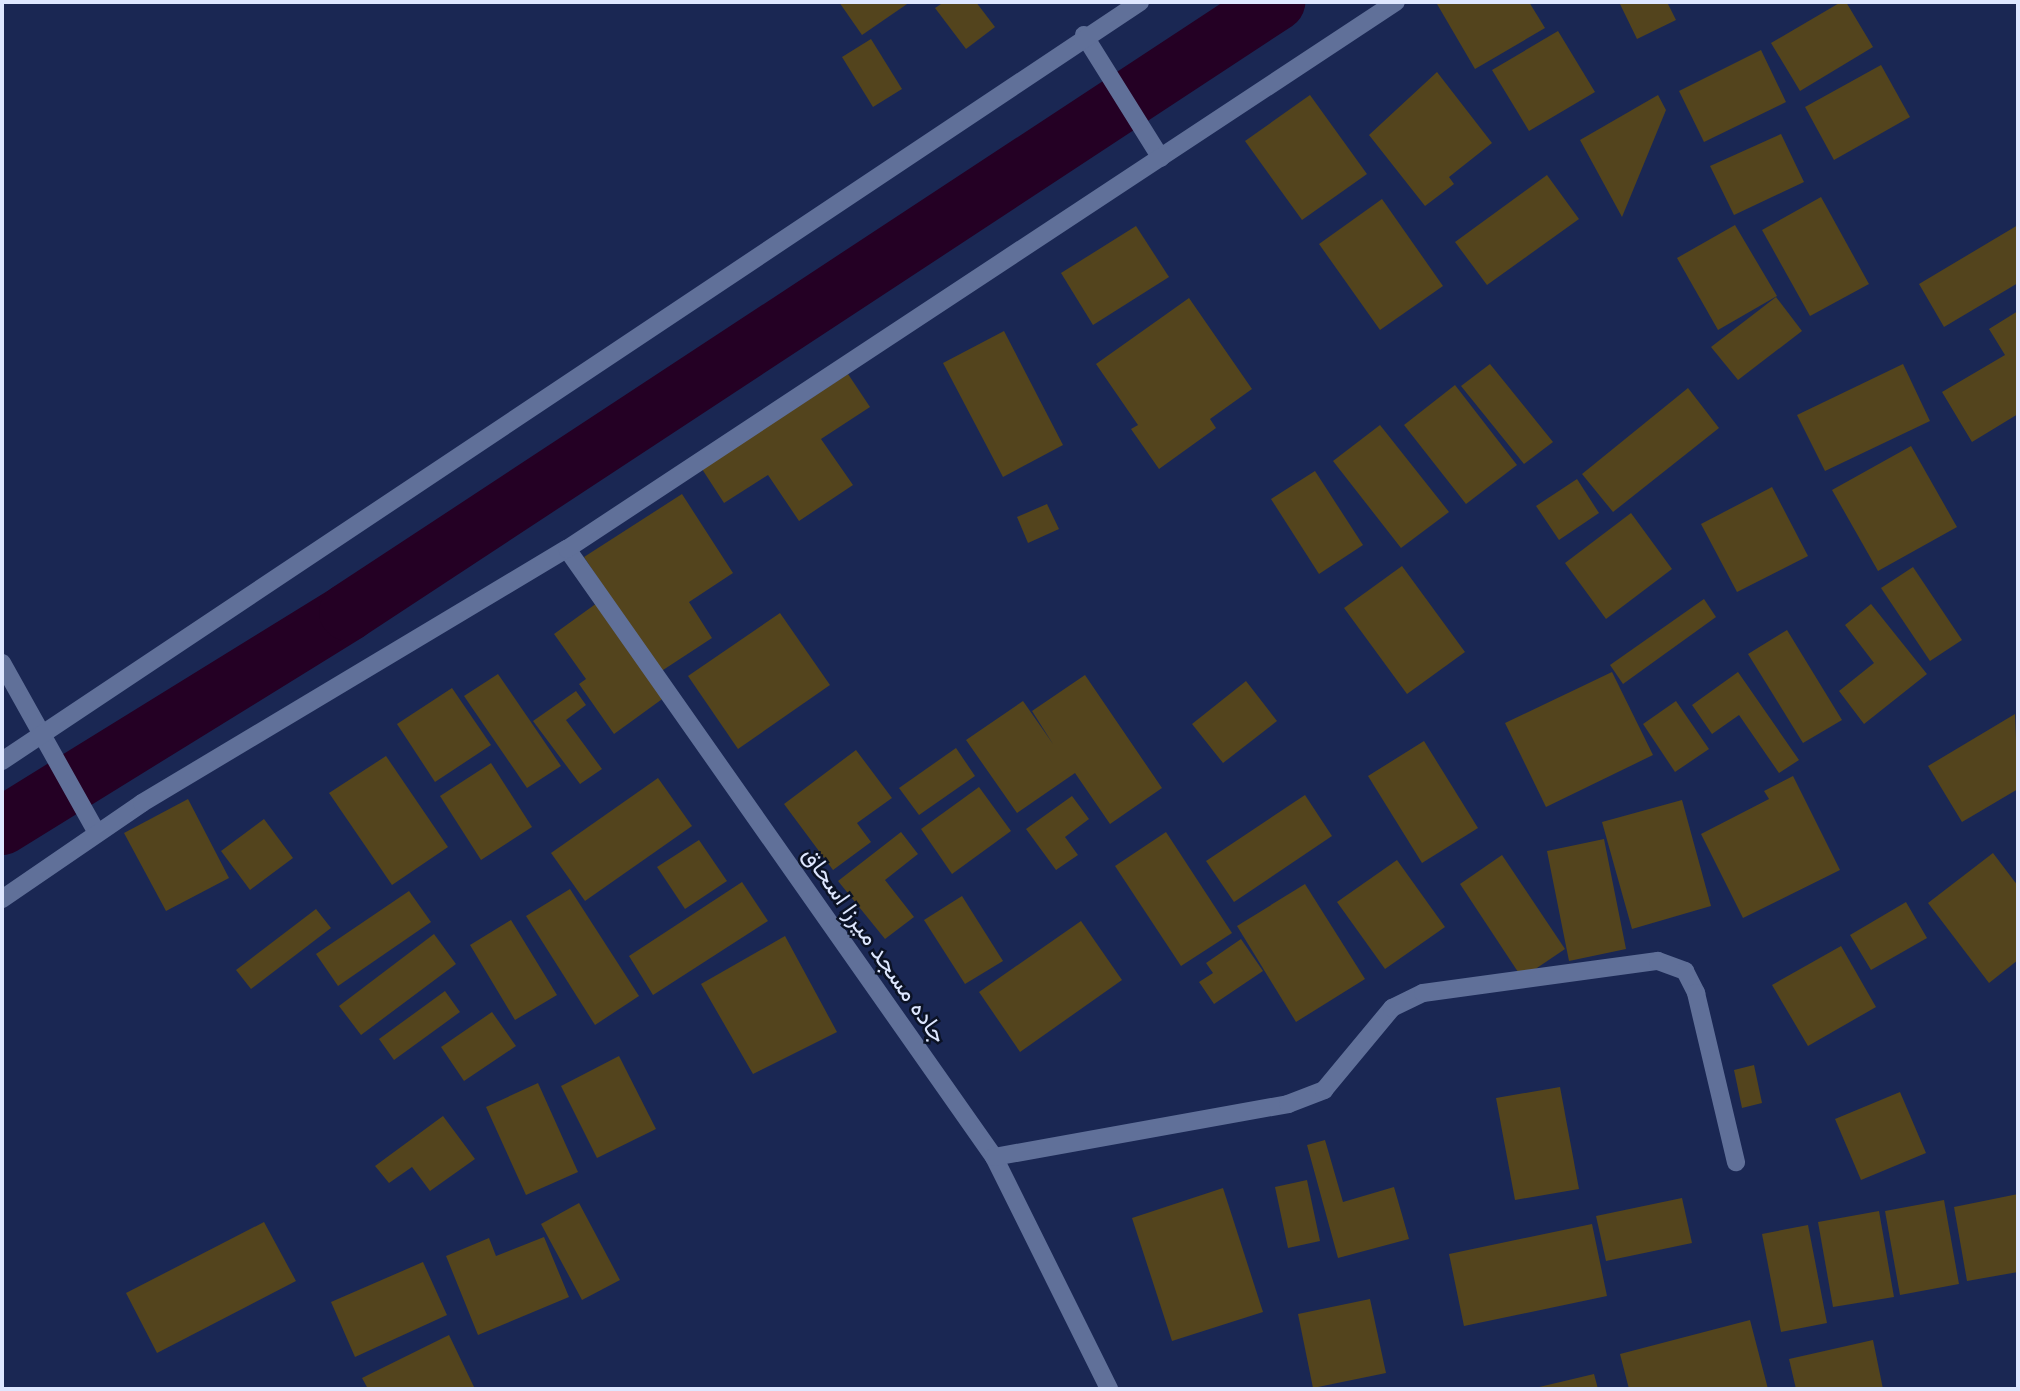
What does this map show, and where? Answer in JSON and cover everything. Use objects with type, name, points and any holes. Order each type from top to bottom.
[{"type":"street","points":[[2,761],[38,734],[1084,35],[1140,2]]},
{"type":"street","points":[[2,899],[97,833],[567,549],[1396,2]]},
{"type":"street","points":[[1084,35],[1161,158]]},
{"type":"street","name":"جاده مسجد ميرزا اسحاق","points":[[567,549],[993,1157],[1109,1389]]},
{"type":"street","points":[[2,663],[38,734],[97,833]]},
{"type":"street","points":[[993,1157],[1288,1104],[1324,1090],[1392,1008],[1423,993],[1658,961],[1685,971],[1696,993],[1736,1162]]},
{"type":"building","points":[[839,2],[910,2],[862,35]]},
{"type":"building","points":[[944,2],[976,2],[995,27],[966,49],[935,8]]},
{"type":"building","points":[[1529,2],[1545,28],[1475,69],[1437,4]]},
{"type":"building","points":[[1619,2],[1673,2],[1668,4],[1676,20],[1637,39]]},
{"type":"building","points":[[1841,2],[1846,2],[1873,47],[1800,91],[1771,43]]},
{"type":"building","points":[[1558,31],[1595,92],[1529,131],[1492,70]]},
{"type":"building","points":[[871,39],[902,89],[873,107],[842,57]]},
{"type":"building","points":[[1761,50],[1786,102],[1704,142],[1679,91]]},
{"type":"building","points":[[1881,65],[1910,117],[1834,160],[1805,107]]},
{"type":"building","points":[[1437,72],[1492,143],[1449,177],[1454,184],[1425,206],[1369,135]]},
{"type":"building","points":[[1310,95],[1367,174],[1302,220],[1245,141]]},
{"type":"building","points":[[1658,95],[1666,110],[1622,217],[1580,140]]},
{"type":"building","points":[[1781,134],[1804,182],[1734,215],[1710,166]]},
{"type":"building","points":[[1547,175],[1579,219],[1487,285],[1455,242]]},
{"type":"building","points":[[1821,197],[1869,284],[1810,316],[1762,230]]},
{"type":"building","points":[[1382,199],[1443,286],[1380,330],[1319,244]]},
{"type":"building","points":[[1735,225],[1777,296],[1718,330],[1677,258]]},
{"type":"building","points":[[2018,225],[2018,283],[1944,327],[1919,284]]},
{"type":"building","points":[[1136,226],[1169,277],[1093,325],[1061,273]]},
{"type":"building","points":[[1776,297],[1802,331],[1738,380],[1711,347]]},
{"type":"building","points":[[1189,298],[1252,389],[1210,419],[1216,428],[1159,469],[1131,429],[1138,425],[1096,364]]},
{"type":"building","points":[[2018,311],[2018,414],[1972,442],[1942,392],[2005,355],[1989,329]]},
{"type":"building","points":[[1004,331],[1063,445],[1003,477],[943,363]]},
{"type":"building","points":[[1490,364],[1553,442],[1524,464],[1461,386]]},
{"type":"building","points":[[1903,364],[1930,421],[1825,471],[1797,415]]},
{"type":"building","points":[[848,374],[870,407],[821,439],[853,485],[799,521],[768,475],[724,503],[702,469]]},
{"type":"building","points":[[1455,385],[1517,465],[1466,504],[1404,425]]},
{"type":"building","points":[[1688,388],[1719,428],[1613,512],[1582,474]]},
{"type":"building","points":[[1380,425],[1449,512],[1401,548],[1333,461]]},
{"type":"building","points":[[1911,446],[1957,527],[1878,571],[1832,490]]},
{"type":"building","points":[[1315,471],[1363,545],[1319,574],[1271,499]]},
{"type":"building","points":[[1577,479],[1599,513],[1559,540],[1536,506]]},
{"type":"building","points":[[1772,487],[1808,556],[1737,592],[1701,524]]},
{"type":"building","points":[[682,494],[733,573],[689,602],[712,638],[660,672],[584,557]]},
{"type":"building","points":[[1047,504],[1059,529],[1028,543],[1017,517]]},
{"type":"building","points":[[1631,513],[1672,569],[1606,619],[1565,563]]},
{"type":"building","points":[[1402,566],[1465,652],[1407,694],[1344,608]]},
{"type":"building","points":[[1913,567],[1962,640],[1930,661],[1881,588]]},
{"type":"building","points":[[1704,599],[1716,617],[1623,684],[1610,665]]},
{"type":"building","points":[[597,603],[665,697],[614,734],[579,684],[586,679],[554,634]]},
{"type":"building","points":[[1871,604],[1927,674],[1864,724],[1839,691],[1874,663],[1845,625]]},
{"type":"building","points":[[780,613],[830,685],[738,749],[688,676]]},
{"type":"building","points":[[1787,630],[1842,720],[1803,743],[1748,654]]},
{"type":"building","points":[[1612,672],[1653,755],[1546,807],[1505,723]]},
{"type":"building","points":[[1738,672],[1799,760],[1779,773],[1739,715],[1712,734],[1692,705]]},
{"type":"building","points":[[498,674],[561,766],[527,788],[464,696]]},
{"type":"building","points":[[1085,675],[1162,788],[1110,824],[1075,773],[1017,813],[966,740],[1023,701],[1053,744],[1032,711]]},
{"type":"building","points":[[1246,681],[1277,721],[1223,763],[1192,724]]},
{"type":"building","points":[[452,688],[491,745],[435,782],[397,724]]},
{"type":"building","points":[[576,691],[586,705],[566,720],[602,769],[580,784],[533,721]]},
{"type":"building","points":[[1676,701],[1709,749],[1675,772],[1643,724]]},
{"type":"building","points":[[2015,714],[2018,789],[1962,822],[1928,766]]},
{"type":"building","points":[[1424,741],[1478,828],[1422,863],[1368,776]]},
{"type":"building","points":[[956,748],[975,776],[919,815],[899,788]]},
{"type":"building","points":[[856,750],[892,798],[857,823],[871,842],[833,870],[784,804]]},
{"type":"building","points":[[386,756],[448,847],[392,885],[329,793]]},
{"type":"building","points":[[491,763],[532,827],[481,860],[440,796]]},
{"type":"building","points":[[1793,776],[1840,870],[1743,918],[1701,834],[1769,799],[1764,791]]},
{"type":"building","points":[[658,778],[692,826],[585,901],[551,853]]},
{"type":"building","points":[[979,787],[1011,831],[952,874],[921,829]]},
{"type":"building","points":[[1305,795],[1332,836],[1234,902],[1206,861]]},
{"type":"building","points":[[1072,796],[1089,819],[1065,837],[1078,855],[1056,870],[1026,829]]},
{"type":"building","points":[[188,799],[229,878],[166,911],[124,833]]},
{"type":"building","points":[[1682,800],[1711,906],[1632,929],[1602,822]]},
{"type":"building","points":[[264,819],[293,858],[250,890],[221,851]]},
{"type":"building","points":[[901,832],[918,854],[885,880],[914,917],[885,939],[838,881]]},
{"type":"building","points":[[1166,832],[1232,933],[1181,966],[1115,866]]},
{"type":"building","points":[[1604,839],[1626,949],[1569,961],[1547,851]]},
{"type":"building","points":[[699,840],[727,881],[685,909],[657,867]]},
{"type":"building","points":[[1993,853],[2018,886],[2018,960],[1989,983],[1928,903]]},
{"type":"building","points":[[1502,855],[1565,949],[1522,978],[1460,884]]},
{"type":"building","points":[[1397,860],[1445,927],[1385,969],[1337,902]]},
{"type":"building","points":[[742,882],[768,921],[653,995],[629,956]]},
{"type":"building","points":[[1305,884],[1365,979],[1296,1022],[1237,926]]},
{"type":"building","points":[[570,889],[639,996],[595,1025],[526,916]]},
{"type":"building","points":[[409,891],[431,922],[338,986],[316,954]]},
{"type":"building","points":[[962,896],[1003,961],[965,984],[924,920]]},
{"type":"building","points":[[1906,902],[1927,938],[1871,970],[1850,935]]},
{"type":"building","points":[[316,909],[331,928],[251,989],[236,970]]},
{"type":"building","points":[[511,920],[557,995],[515,1020],[470,945]]},
{"type":"building","points":[[1081,921],[1122,980],[1020,1052],[979,992]]},
{"type":"building","points":[[434,934],[456,964],[361,1035],[339,1006]]},
{"type":"building","points":[[785,936],[837,1032],[753,1074],[701,984]]},
{"type":"building","points":[[1241,939],[1263,971],[1214,1004],[1199,982],[1213,973],[1206,963]]},
{"type":"building","points":[[1841,946],[1876,1007],[1808,1046],[1772,985]]},
{"type":"building","points":[[445,991],[460,1012],[394,1060],[379,1039]]},
{"type":"building","points":[[492,1012],[516,1046],[464,1081],[441,1047]]},
{"type":"building","points":[[619,1056],[656,1129],[597,1158],[561,1086]]},
{"type":"building","points":[[1754,1065],[1762,1103],[1742,1108],[1734,1070]]},
{"type":"building","points":[[538,1083],[578,1172],[526,1195],[486,1107]]},
{"type":"building","points":[[1560,1087],[1579,1189],[1515,1200],[1496,1098]]},
{"type":"building","points":[[1900,1092],[1926,1153],[1861,1180],[1835,1119]]},
{"type":"building","points":[[443,1116],[475,1159],[430,1191],[412,1167],[389,1183],[375,1166]]},
{"type":"building","points":[[1325,1140],[1343,1202],[1394,1187],[1409,1239],[1338,1258],[1307,1145]]},
{"type":"building","points":[[1307,1180],[1320,1241],[1288,1248],[1275,1187]]},
{"type":"building","points":[[1223,1188],[1263,1312],[1172,1341],[1132,1218]]},
{"type":"building","points":[[2018,1194],[2018,1272],[1967,1281],[1954,1207]]},
{"type":"building","points":[[1682,1198],[1692,1243],[1606,1261],[1596,1216]]},
{"type":"building","points":[[1944,1200],[1959,1284],[1900,1295],[1885,1211]]},
{"type":"building","points":[[579,1203],[620,1280],[582,1300],[541,1224]]},
{"type":"building","points":[[1879,1211],[1894,1297],[1833,1307],[1818,1222]]},
{"type":"building","points":[[264,1222],[296,1281],[157,1353],[126,1293]]},
{"type":"building","points":[[1592,1224],[1607,1296],[1464,1326],[1449,1254]]},
{"type":"building","points":[[1808,1225],[1827,1323],[1781,1332],[1762,1234]]},
{"type":"building","points":[[544,1237],[569,1297],[478,1335],[446,1256],[489,1238],[496,1256]]},
{"type":"building","points":[[423,1262],[447,1315],[355,1357],[331,1302]]},
{"type":"building","points":[[1370,1299],[1386,1373],[1313,1388],[1298,1314]]},
{"type":"building","points":[[1750,1320],[1768,1389],[1629,1389],[1620,1354]]},
{"type":"building","points":[[449,1335],[475,1389],[368,1389],[362,1378]]},
{"type":"building","points":[[1873,1340],[1883,1389],[1796,1389],[1789,1359]]},
{"type":"building","points":[[1594,1374],[1598,1389],[1535,1388]]},
{"type":"waterway","points":[[2,826],[348,612],[1276,2]]}]
